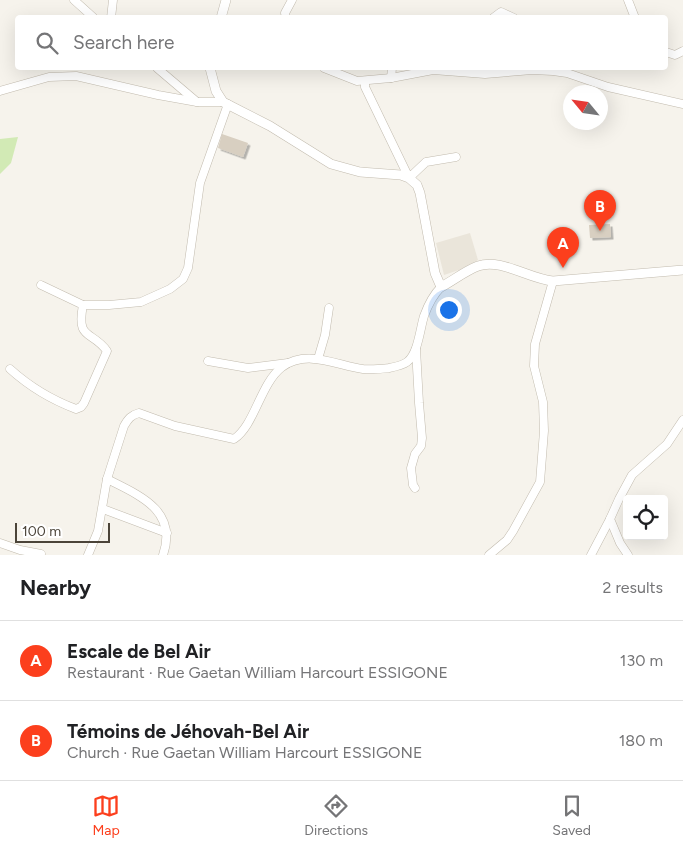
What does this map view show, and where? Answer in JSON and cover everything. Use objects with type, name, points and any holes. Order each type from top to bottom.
[{"type":"street","points":[[74,0],[91,15]]},
{"type":"street","points":[[111,15],[113,0]]},
{"type":"street","points":[[222,15],[226,0]]},
{"type":"street","points":[[286,15],[292,0]]},
{"type":"street","points":[[628,0],[634,15]]},
{"type":"street","points":[[668,53],[675,55],[683,51]]},
{"type":"street","points":[[159,70],[196,102]]},
{"type":"street","points":[[211,70],[216,91],[226,103],[270,126],[331,164],[349,170],[401,175],[409,178],[417,185],[435,273],[441,287]]},
{"type":"street","points":[[330,70],[365,81],[433,70],[486,74],[530,70]]},
{"type":"street","points":[[392,70],[392,78]]},
{"type":"street","points":[[548,70],[567,73],[608,87],[683,104]]},
{"type":"street","points":[[0,91],[49,77],[76,76],[196,102],[226,103]]},
{"type":"street","points":[[365,81],[365,87],[409,178]]},
{"type":"street","points":[[41,285],[83,305],[109,306],[142,302],[170,289],[183,280],[188,268],[200,183],[226,103]]},
{"type":"street","points":[[409,178],[426,162],[456,157]]},
{"type":"street","points":[[415,488],[411,468],[421,446],[422,438],[418,403],[416,349],[425,314],[434,295],[441,287],[468,270],[489,264],[553,281],[683,270]]},
{"type":"street","points":[[489,555],[508,540],[540,482],[544,431],[543,402],[534,366],[535,344],[553,281]]},
{"type":"street","points":[[10,369],[23,381],[43,394],[76,409],[81,407],[107,351],[82,328],[80,319],[83,305]]},
{"type":"street","points":[[318,359],[325,335],[329,308]]},
{"type":"street","points":[[88,555],[98,531],[108,479],[124,426],[134,414],[140,413],[175,426],[234,440],[239,436],[274,376],[282,367],[304,359],[318,359],[362,369],[378,370],[407,362],[416,349]]},
{"type":"street","points":[[208,361],[248,368],[291,363]]},
{"type":"street","points":[[591,555],[632,475],[667,444],[682,425]]},
{"type":"street","points":[[108,479],[150,503],[163,519],[167,533],[167,544],[163,555]]},
{"type":"street","points":[[103,509],[167,533]]},
{"type":"street","points":[[610,519],[620,543],[628,555]]},
{"type":"street","points":[[0,543],[41,555]]},
{"type":"shaded area","points":[[470,233],[478,260],[444,275],[436,243]]},
{"type":"green space","points":[[18,137],[11,163],[0,174],[0,139]]},
{"type":"building","points":[[222,134],[248,143],[243,157],[218,148]]},
{"type":"building","points":[[610,224],[611,237],[590,238],[589,225]]},
{"type":"place","name":"Témoins de Jéhovah-Bel Air","points":[[600,231]]},
{"type":"place","name":"Escale de Bel Air","points":[[563,268]]}]
